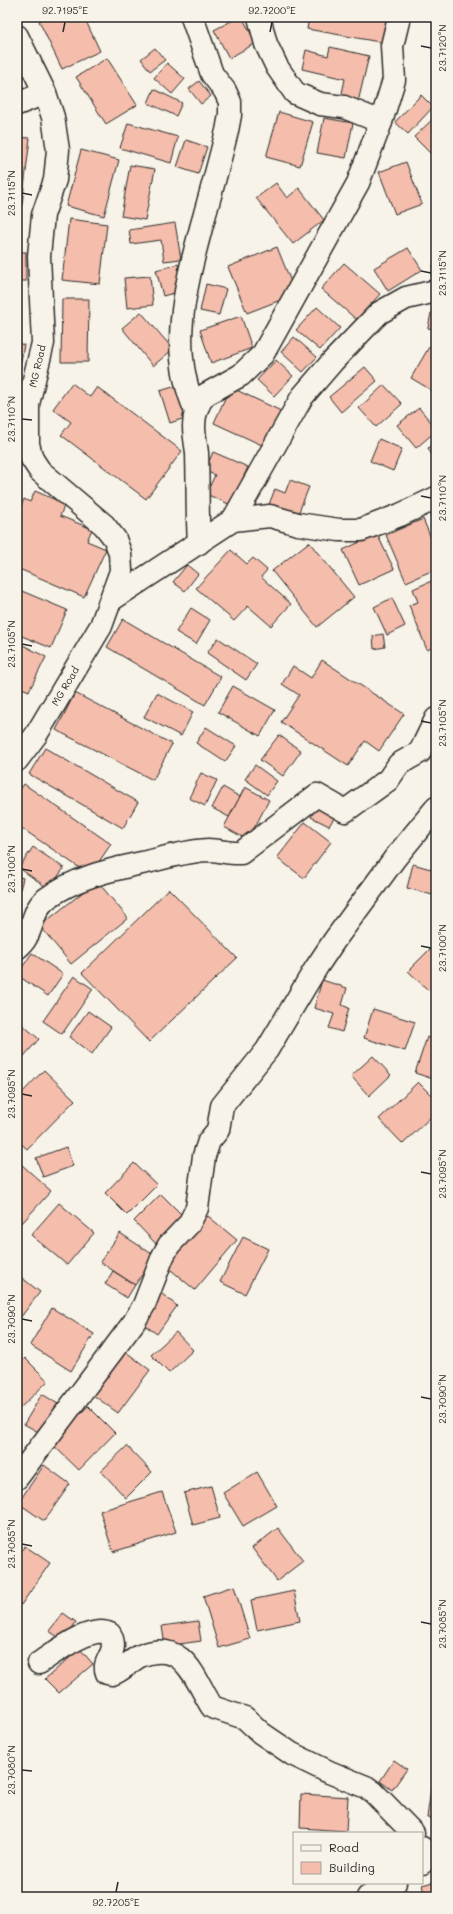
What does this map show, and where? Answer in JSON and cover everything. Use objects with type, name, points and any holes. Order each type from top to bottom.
[{"type":"street","points":[[192,17],[212,74],[225,91],[230,102],[228,131],[188,276],[181,320],[180,343],[183,373],[196,411]]},
{"type":"street","points":[[258,17],[266,44],[277,66],[296,93],[320,104],[344,107],[381,122]]},
{"type":"street","points":[[199,543],[196,507],[197,453],[194,425],[196,411],[201,399],[205,395],[241,375],[263,354],[358,183],[381,122],[394,80],[392,46],[399,17]]},
{"type":"street","name":"MG Road","points":[[17,36],[45,94],[53,117],[58,150],[55,180],[43,215],[39,256],[43,342],[28,404],[28,444],[32,459],[40,471],[104,526],[115,539],[120,553],[121,571],[101,626],[36,735],[17,760]]},
{"type":"street","points":[[17,104],[45,94]]},
{"type":"street","points":[[234,520],[302,397],[333,361],[380,313],[406,298],[436,290]]},
{"type":"street","points":[[111,600],[234,520],[270,516],[298,524],[339,530],[361,530],[400,515],[436,498]]},
{"type":"street","points":[[17,948],[26,939],[42,903],[65,888],[87,877],[104,871],[188,852],[208,850],[241,853],[317,795],[344,811],[388,780],[399,764],[420,752],[436,719]]},
{"type":"street","points":[[19,1469],[134,1322],[144,1305],[163,1256],[169,1245],[189,1224],[197,1208],[201,1191],[204,1156],[209,1141],[218,1130],[222,1106],[267,1050],[334,941],[395,858],[436,808]]},
{"type":"street","points":[[39,1662],[87,1634],[98,1631],[110,1634],[114,1641],[114,1649],[108,1658],[105,1669],[107,1673],[112,1674],[138,1657],[154,1651],[164,1651],[176,1655],[190,1667],[212,1707],[245,1718],[261,1734],[292,1754],[329,1772],[366,1787],[373,1792],[412,1832]]},
{"type":"street","points":[[368,1897],[393,1884]]},
{"type":"building","points":[[48,17],[84,17],[100,51],[62,69],[39,21]]},
{"type":"building","points":[[239,17],[242,17],[256,43],[229,58],[214,30]]},
{"type":"building","points":[[309,17],[389,17],[385,43],[307,29]]},
{"type":"building","points":[[330,47],[369,56],[358,102],[341,98],[345,79],[302,69],[306,50],[328,56]]},
{"type":"building","points":[[155,48],[165,60],[150,71],[141,59]]},
{"type":"building","points":[[107,58],[137,105],[106,124],[76,77]]},
{"type":"building","points":[[167,63],[185,79],[172,94],[154,78]]},
{"type":"building","points":[[199,81],[211,96],[201,104],[189,89]]},
{"type":"building","points":[[154,89],[182,103],[176,116],[148,103]]},
{"type":"building","points":[[421,95],[433,107],[408,134],[395,122]]},
{"type":"building","points":[[279,112],[313,122],[300,166],[266,157]]},
{"type":"building","points":[[436,116],[436,149],[431,154],[414,137]]},
{"type":"building","points":[[324,118],[353,123],[346,158],[317,153]]},
{"type":"building","points":[[128,123],[178,137],[171,163],[120,148]]},
{"type":"building","points":[[17,137],[30,138],[22,205],[17,204]]},
{"type":"building","points":[[186,140],[207,147],[198,174],[177,167]]},
{"type":"building","points":[[81,150],[119,160],[104,216],[66,206]]},
{"type":"building","points":[[406,162],[422,204],[395,214],[379,172]]},
{"type":"building","points":[[130,165],[155,169],[145,220],[121,216]]},
{"type":"building","points":[[276,183],[287,198],[299,188],[324,220],[293,244],[256,198]]},
{"type":"building","points":[[69,219],[107,224],[100,284],[62,280]]},
{"type":"building","points":[[175,223],[181,259],[164,261],[161,240],[131,244],[129,230]]},
{"type":"building","points":[[277,247],[296,294],[247,313],[228,267]]},
{"type":"building","points":[[408,248],[422,270],[388,291],[374,268]]},
{"type":"building","points":[[17,252],[26,252],[26,281],[17,281]]},
{"type":"building","points":[[436,252],[436,278],[431,276]]},
{"type":"building","points":[[344,263],[380,294],[357,320],[321,289]]},
{"type":"building","points":[[178,264],[185,290],[163,296],[156,270]]},
{"type":"building","points":[[150,276],[153,305],[127,308],[124,278]]},
{"type":"building","points":[[206,284],[226,289],[219,315],[200,311]]},
{"type":"building","points":[[62,299],[89,299],[88,362],[61,362]]},
{"type":"building","points":[[317,307],[340,328],[320,350],[296,330]]},
{"type":"building","points":[[141,312],[173,349],[153,366],[122,328]]},
{"type":"building","points":[[431,313],[436,314],[436,330],[428,328]]},
{"type":"building","points":[[241,316],[252,348],[211,363],[200,330]]},
{"type":"building","points":[[294,337],[317,357],[303,372],[281,352]]},
{"type":"building","points":[[17,343],[24,345],[17,383]]},
{"type":"building","points":[[429,347],[436,351],[436,393],[411,378]]},
{"type":"building","points":[[276,360],[293,376],[274,396],[257,380]]},
{"type":"building","points":[[365,367],[377,381],[341,412],[329,397]]},
{"type":"building","points":[[72,383],[90,397],[97,387],[182,451],[146,499],[61,435],[71,422],[53,409]]},
{"type":"building","points":[[384,385],[402,404],[376,427],[359,408]]},
{"type":"building","points":[[176,386],[185,418],[170,423],[160,391]]},
{"type":"building","points":[[230,387],[281,411],[264,446],[214,423]]},
{"type":"building","points":[[419,408],[436,428],[436,431],[416,448],[397,425]]},
{"type":"building","points":[[379,439],[402,449],[393,471],[370,461]]},
{"type":"building","points":[[436,444],[436,463],[428,448]]},
{"type":"building","points":[[213,452],[248,467],[231,505],[206,494],[215,475],[205,471]]},
{"type":"building","points":[[290,480],[309,487],[296,519],[268,507],[275,489],[285,493]]},
{"type":"building","points":[[35,491],[65,504],[60,516],[92,529],[87,541],[106,549],[84,597],[17,568],[17,510],[19,511],[24,499],[30,502]]},
{"type":"building","points":[[436,514],[436,529],[431,516]]},
{"type":"building","points":[[423,519],[436,550],[436,569],[406,582],[386,535]]},
{"type":"building","points":[[377,534],[394,569],[359,585],[343,550]]},
{"type":"building","points":[[309,542],[354,597],[317,627],[272,571]]},
{"type":"building","points":[[231,550],[247,564],[253,558],[267,570],[261,577],[291,604],[271,626],[248,606],[234,621],[196,588]]},
{"type":"building","points":[[187,565],[198,574],[185,591],[173,582]]},
{"type":"building","points":[[436,579],[436,646],[427,650],[409,605],[418,602],[413,589]]},
{"type":"building","points":[[17,589],[67,610],[51,648],[17,634]]},
{"type":"building","points":[[392,598],[405,626],[387,635],[374,607]]},
{"type":"building","points":[[191,608],[210,620],[196,644],[176,632]]},
{"type":"building","points":[[123,619],[221,677],[205,705],[107,647]]},
{"type":"building","points":[[383,634],[385,647],[374,649],[373,636]]},
{"type":"building","points":[[218,638],[257,664],[246,680],[207,653]]},
{"type":"building","points":[[17,642],[46,657],[29,691],[17,686]]},
{"type":"building","points":[[322,660],[404,714],[379,751],[365,741],[348,766],[281,722],[299,695],[282,684],[293,666],[311,678]]},
{"type":"building","points":[[233,686],[275,710],[260,736],[218,712]]},
{"type":"building","points":[[75,693],[172,744],[153,780],[56,730]]},
{"type":"building","points":[[157,693],[193,712],[181,736],[144,717]]},
{"type":"building","points":[[206,727],[236,746],[225,762],[196,743]]},
{"type":"building","points":[[279,735],[301,751],[283,776],[260,760]]},
{"type":"building","points":[[45,748],[138,802],[123,828],[29,774]]},
{"type":"building","points":[[255,765],[277,781],[267,795],[245,779]]},
{"type":"building","points":[[201,773],[217,780],[205,806],[189,798]]},
{"type":"building","points":[[24,784],[111,844],[90,875],[17,825],[17,794]]},
{"type":"building","points":[[223,787],[240,797],[229,817],[212,808]]},
{"type":"building","points":[[245,787],[269,800],[248,840],[224,827]]},
{"type":"building","points":[[318,803],[337,813],[329,826],[311,817]]},
{"type":"building","points":[[305,822],[331,842],[304,878],[277,858]]},
{"type":"building","points":[[33,847],[64,868],[49,889],[19,868]]},
{"type":"building","points":[[436,862],[436,896],[407,888],[413,864],[434,870]]},
{"type":"building","points":[[17,876],[23,878],[17,902]]},
{"type":"building","points":[[97,881],[128,918],[71,964],[40,926]]},
{"type":"building","points":[[169,889],[237,958],[149,1042],[82,973]]},
{"type":"building","points":[[430,949],[436,954],[436,984],[429,991],[408,971]]},
{"type":"building","points":[[32,953],[63,974],[48,996],[17,975]]},
{"type":"building","points":[[74,976],[93,989],[62,1034],[43,1021]]},
{"type":"building","points":[[322,980],[347,988],[342,1005],[349,1008],[342,1032],[329,1028],[334,1014],[314,1008]]},
{"type":"building","points":[[373,1009],[415,1022],[405,1051],[364,1038]]},
{"type":"building","points":[[88,1011],[111,1027],[92,1054],[69,1037]]},
{"type":"building","points":[[17,1020],[39,1039],[17,1064]]},
{"type":"building","points":[[427,1037],[436,1040],[436,1080],[415,1073]]},
{"type":"building","points":[[373,1056],[391,1075],[369,1096],[351,1076]]},
{"type":"building","points":[[44,1070],[75,1100],[27,1149],[17,1140],[17,1098]]},
{"type":"building","points":[[418,1082],[436,1100],[436,1112],[403,1144],[379,1119]]},
{"type":"building","points":[[66,1147],[73,1166],[43,1177],[36,1158]]},
{"type":"building","points":[[134,1163],[157,1185],[127,1215],[105,1193]]},
{"type":"building","points":[[21,1164],[51,1191],[22,1223],[17,1219],[17,1168]]},
{"type":"building","points":[[161,1194],[186,1219],[158,1246],[134,1221]]},
{"type":"building","points":[[59,1203],[94,1233],[67,1265],[31,1235]]},
{"type":"building","points":[[208,1216],[237,1240],[195,1290],[165,1265]]},
{"type":"building","points":[[120,1233],[155,1256],[135,1285],[100,1262]]},
{"type":"building","points":[[243,1237],[268,1249],[245,1294],[220,1282]]},
{"type":"building","points":[[113,1271],[135,1285],[127,1298],[105,1284]]},
{"type":"building","points":[[17,1274],[40,1292],[17,1322]]},
{"type":"building","points":[[161,1293],[177,1306],[157,1334],[140,1322]]},
{"type":"building","points":[[52,1308],[94,1334],[71,1371],[30,1345]]},
{"type":"building","points":[[176,1332],[193,1350],[169,1373],[151,1355]]},
{"type":"building","points":[[126,1352],[150,1370],[118,1413],[93,1395]]},
{"type":"building","points":[[25,1358],[48,1381],[17,1411],[17,1366]]},
{"type":"building","points":[[42,1394],[58,1404],[40,1433],[24,1424]]},
{"type":"building","points":[[88,1406],[115,1433],[79,1470],[51,1443]]},
{"type":"building","points":[[127,1446],[152,1472],[126,1498],[101,1471]]},
{"type":"building","points":[[44,1465],[70,1484],[44,1521],[18,1503]]},
{"type":"building","points":[[257,1472],[277,1506],[243,1526],[223,1493]]},
{"type":"building","points":[[211,1486],[220,1518],[193,1525],[184,1493]]},
{"type":"building","points":[[162,1492],[176,1532],[113,1552],[100,1511]]},
{"type":"building","points":[[278,1528],[303,1561],[277,1581],[252,1548]]},
{"type":"building","points":[[25,1546],[50,1563],[21,1605],[17,1602],[17,1556]]},
{"type":"building","points":[[234,1586],[250,1639],[219,1648],[203,1596]]},
{"type":"building","points":[[294,1591],[300,1621],[257,1630],[251,1600]]},
{"type":"building","points":[[63,1613],[76,1622],[64,1641],[49,1631]]},
{"type":"building","points":[[198,1621],[201,1641],[165,1646],[162,1626]]},
{"type":"building","points":[[80,1649],[93,1664],[59,1693],[45,1679]]},
{"type":"building","points":[[394,1760],[407,1769],[392,1790],[380,1781]]},
{"type":"building","points":[[431,1788],[436,1789],[436,1819],[427,1818]]},
{"type":"building","points":[[301,1794],[348,1797],[346,1831],[300,1828]]},
{"type":"building","points":[[436,1881],[436,1897],[425,1897],[422,1885]]}]
